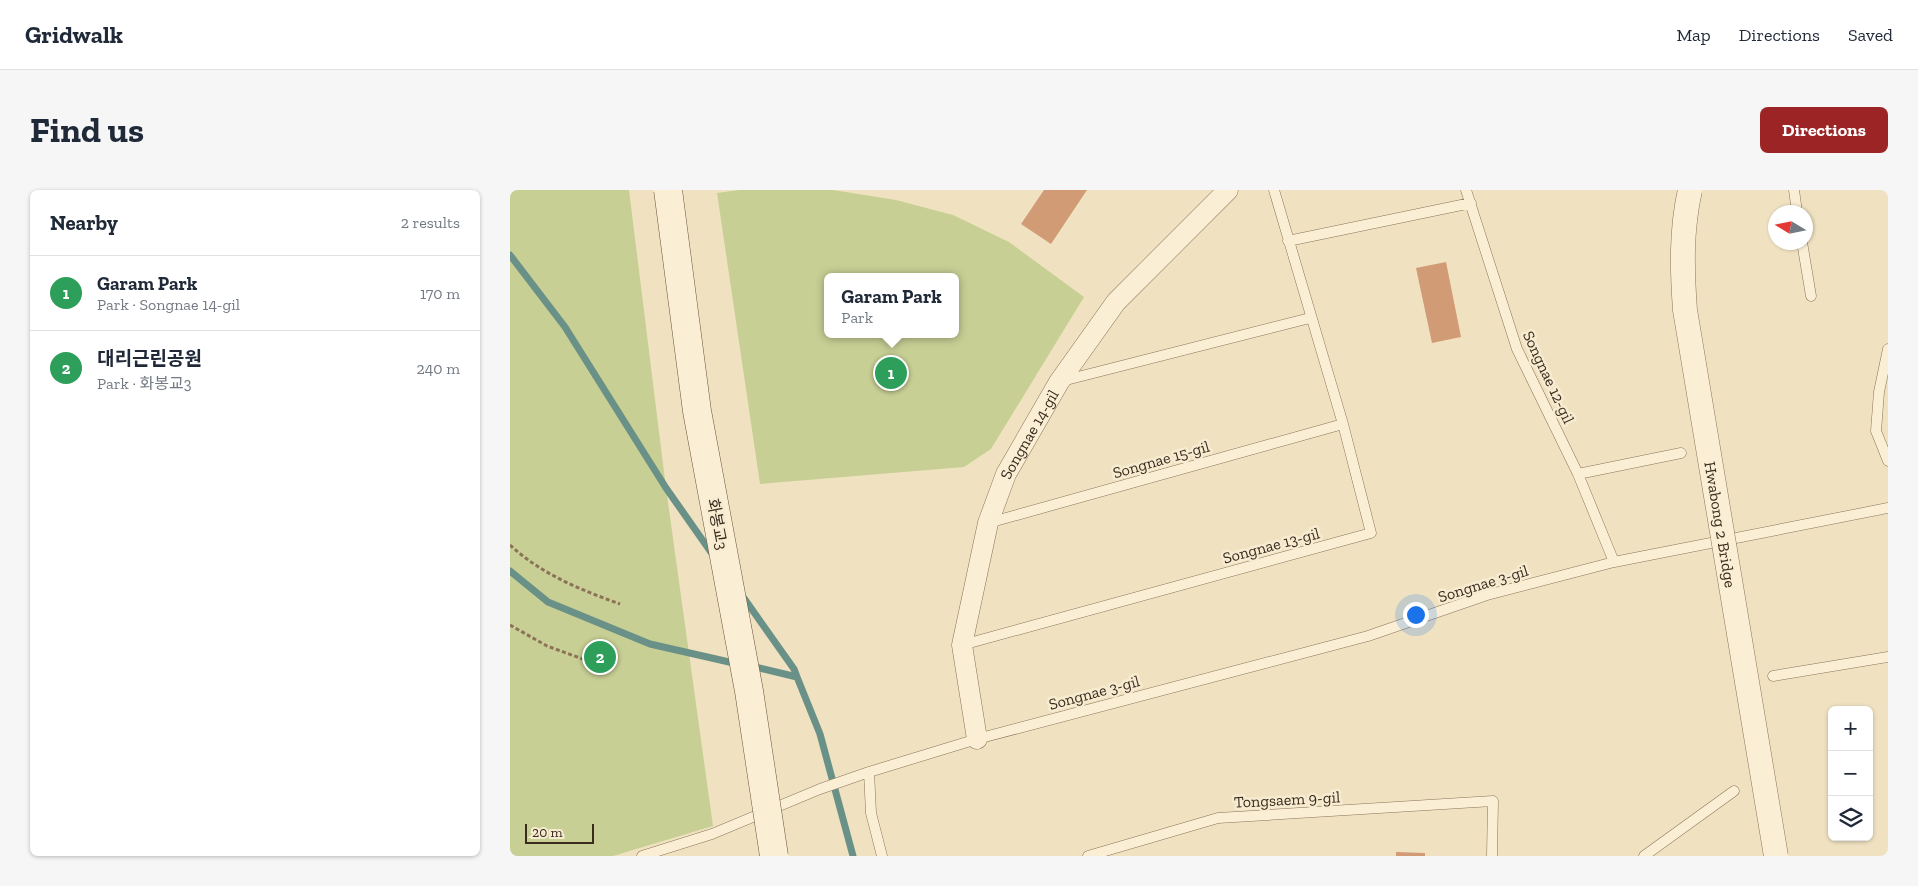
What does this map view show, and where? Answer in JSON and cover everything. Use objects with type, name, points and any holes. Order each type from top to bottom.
[{"type":"main road","name":"화봉교3","points":[[668,190],[697,411],[749,691],[774,856]]},
{"type":"street","name":"Songnae 14-gil","points":[[977,739],[962,645],[988,523],[1006,474],[1059,382],[1116,302],[1228,190]]},
{"type":"street","name":"Hwabong 2 Bridge","points":[[1690,190],[1683,230],[1682,252],[1685,310],[1776,856]]},
{"type":"lane","name":"Songnae 13-gil","points":[[962,645],[1371,533],[1343,424],[1310,318],[1274,190]]},
{"type":"lane","name":"Songnae 12-gil","points":[[1466,190],[1517,349],[1578,474],[1614,562]]},
{"type":"lane","points":[[1794,190],[1796,205]]},
{"type":"lane","points":[[1288,241],[1471,203]]},
{"type":"lane","points":[[1803,250],[1810,296]]},
{"type":"lane","points":[[1059,382],[1310,318]]},
{"type":"lane","points":[[1888,349],[1879,392],[1876,431],[1888,461]]},
{"type":"lane","name":"Songnae 15-gil","points":[[988,523],[1343,424]]},
{"type":"lane","points":[[1578,474],[1681,452]]},
{"type":"lane","name":"Songnae 3-gil","points":[[642,856],[712,834],[820,789],[869,772],[977,739],[1368,636],[1487,595],[1614,562],[1888,508]]},
{"type":"lane","points":[[1773,676],[1888,657]]},
{"type":"lane","points":[[869,772],[871,813],[882,856]]},
{"type":"lane","points":[[1644,856],[1734,791]]},
{"type":"lane","name":"Tongsaem 9-gil","points":[[1088,856],[1218,818],[1493,801],[1492,856]]},
{"type":"path","points":[[510,545],[519,554],[544,571],[590,593],[620,604]]},
{"type":"path","points":[[510,625],[547,646],[602,666]]},
{"type":"green space","points":[[510,190],[629,190],[666,488],[713,826],[613,856],[510,856]]},
{"type":"green space","points":[[739,190],[833,190],[896,200],[953,215],[1009,242],[1084,297],[991,449],[964,467],[760,484],[717,193]]},
{"type":"building","points":[[1044,190],[1087,190],[1051,244],[1021,224]]},
{"type":"building","points":[[1446,262],[1461,337],[1432,343],[1416,268]]},
{"type":"building","points":[[1396,852],[1425,853],[1425,856],[1396,856]]},
{"type":"waterway","points":[[510,255],[565,327],[666,488],[713,555]]},
{"type":"waterway","points":[[510,571],[548,602],[650,644],[738,664]]},
{"type":"waterway","points":[[741,594],[794,669],[820,734],[853,856]]},
{"type":"waterway","points":[[751,666],[797,677]]},
{"type":"place","name":"Garam Park","points":[[891,373]]},
{"type":"place","name":"대리근린공원","points":[[600,657]]}]
